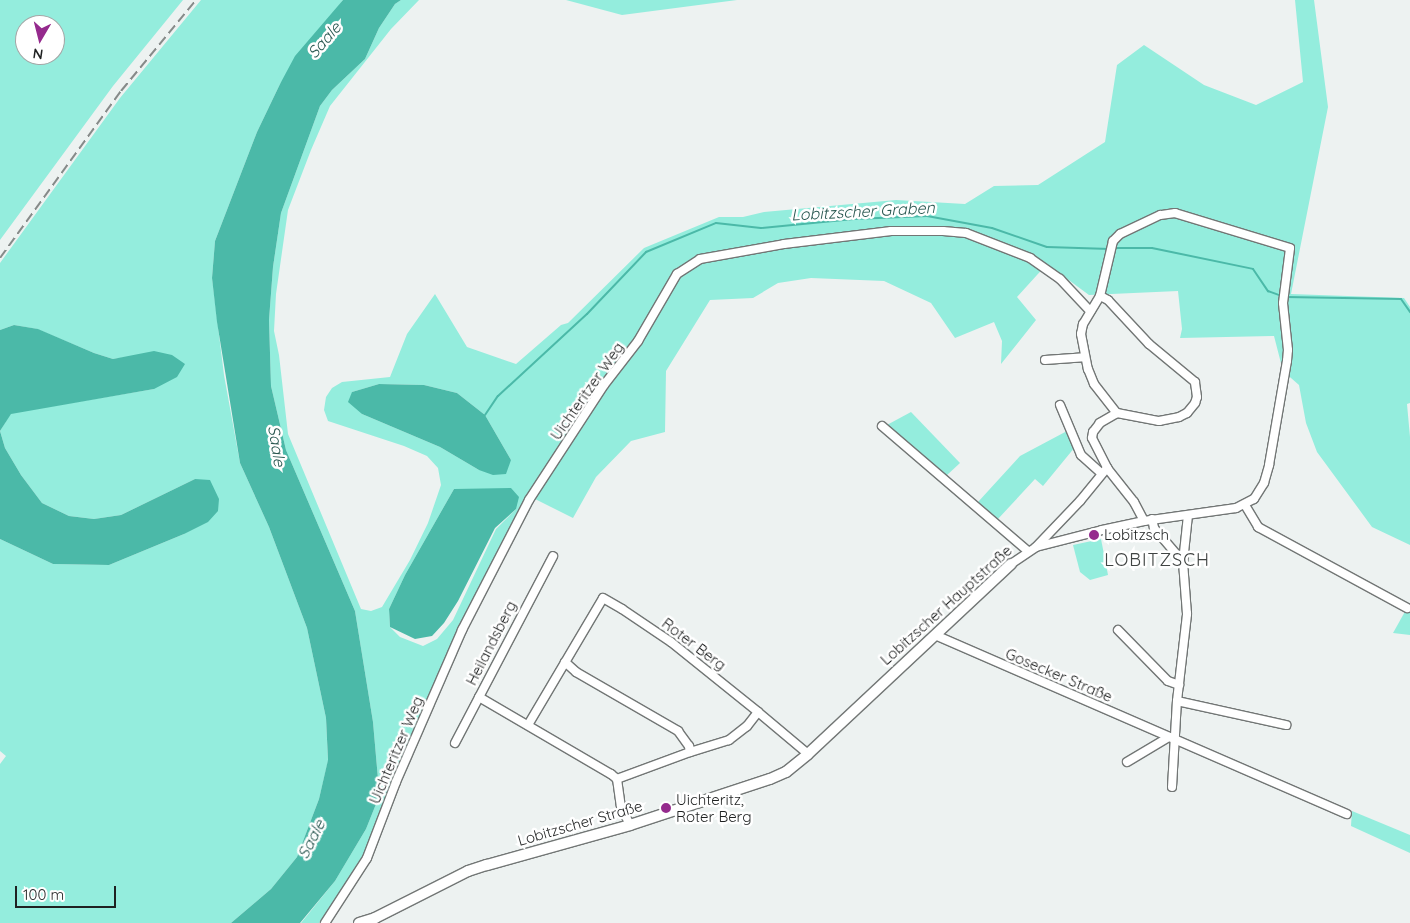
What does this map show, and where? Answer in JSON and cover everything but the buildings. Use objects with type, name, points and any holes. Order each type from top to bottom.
[{"type":"street","points":[[1100,296],[1108,300],[1149,344],[1195,382],[1197,397],[1191,409],[1179,417],[1159,421],[1118,413],[1094,384],[1084,357],[1081,334],[1090,311],[1100,296],[1111,249],[1116,238],[1127,230],[1160,215],[1175,213],[1290,248],[1283,303],[1288,350],[1269,465],[1259,493],[1245,505],[1258,526],[1263,530],[1407,608]]},
{"type":"street","name":"Uichteritzer Weg","points":[[325,923],[367,858],[396,782],[462,630],[529,500],[604,385],[638,341],[677,274],[700,259],[784,244],[890,231],[966,233],[1030,258],[1060,279],[1090,311]]},
{"type":"street","points":[[1046,360],[1084,357]]},
{"type":"street","points":[[1060,405],[1081,455],[1104,471],[1134,502],[1183,562]]},
{"type":"street","points":[[1104,471],[1093,444],[1093,432],[1100,423],[1118,413]]},
{"type":"street","points":[[882,426],[1026,552]]},
{"type":"street","points":[[1036,546],[1080,501],[1104,471]]},
{"type":"street","name":"Lobitzscher Hauptstraße","points":[[808,754],[1012,564],[1036,546],[1148,520],[1217,512],[1245,505]]},
{"type":"street","points":[[1172,787],[1172,738],[1187,614],[1183,562],[1188,515]]},
{"type":"street","name":"Heilandsberg","points":[[455,743],[552,556]]},
{"type":"street","name":"Roter Berg","points":[[528,725],[603,598],[670,642],[758,712]]},
{"type":"street","points":[[1118,630],[1168,681],[1179,685]]},
{"type":"street","name":"Gosecker Straße","points":[[935,635],[1347,814]]},
{"type":"street","points":[[565,662],[576,672],[678,731],[684,737],[690,752]]},
{"type":"street","points":[[479,697],[617,779],[622,806],[630,825]]},
{"type":"street","points":[[1177,701],[1286,725]]},
{"type":"street","points":[[617,779],[729,740],[747,726],[758,712],[808,754]]},
{"type":"street","points":[[1127,762],[1172,738]]},
{"type":"street","name":"Lobitzscher Straße","points":[[365,922],[468,871],[630,825],[770,779],[786,772],[808,754]]},
{"type":"shaded area","points":[[0,0],[183,0],[113,86],[0,240]]},
{"type":"shaded area","points":[[201,0],[343,0],[280,84],[257,132],[215,241],[212,278],[224,375],[240,463],[269,527],[307,628],[326,718],[328,761],[319,799],[297,857],[271,889],[231,923],[0,923],[0,764],[6,756],[0,751],[0,539],[53,564],[109,565],[184,534],[195,479],[121,515],[94,519],[69,516],[42,503],[21,475],[5,448],[0,431],[11,413],[154,389],[128,357],[113,359],[37,329],[14,325],[0,330],[0,263],[120,98]]},
{"type":"shaded area","points":[[401,0],[419,0],[391,29],[330,106],[288,210],[276,294],[274,331],[279,355],[288,434],[361,609],[371,611],[382,607],[410,560],[428,523],[441,485],[438,468],[427,456],[404,446],[328,421],[324,410],[326,397],[332,388],[342,382],[390,377],[407,334],[435,294],[467,347],[516,364],[561,325],[568,323],[644,248],[719,217],[743,217],[764,212],[896,200],[965,204],[994,186],[1038,185],[1105,142],[1117,65],[1144,45],[1204,85],[1256,105],[1303,82],[1295,0],[1314,0],[1328,107],[1291,294],[1404,298],[1410,307],[1410,403],[1407,404],[1410,437],[1410,545],[1372,527],[1317,452],[1306,423],[1299,385],[1283,371],[1274,336],[1180,338],[1182,329],[1178,291],[1089,295],[1047,264],[1017,297],[1036,320],[1001,364],[1002,341],[994,322],[955,338],[931,303],[884,281],[811,278],[778,283],[753,298],[710,300],[666,371],[665,432],[631,441],[596,477],[573,518],[529,496],[499,548],[459,629],[364,856],[319,923],[301,923],[335,881],[366,829],[376,804],[378,779],[373,722],[355,611],[286,450],[271,386],[269,320],[273,267],[281,213],[320,106],[332,90],[365,59],[379,28],[395,4]],"holes":[[[379,384],[424,385],[457,393],[485,415],[511,460],[479,470],[440,447],[362,414],[352,392]],[[454,489],[516,509],[496,529],[453,620],[437,639],[423,646],[400,637],[390,627],[389,609],[405,575]]]},
{"type":"shaded area","points":[[566,0],[737,0],[622,15]]},
{"type":"shaded area","points":[[911,412],[960,463],[946,476],[885,426]]},
{"type":"shaded area","points":[[1067,431],[1075,447],[1043,486],[1035,479],[998,519],[978,502],[1020,456]]},
{"type":"shaded area","points":[[1101,539],[1108,575],[1090,580],[1080,572],[1073,545]]},
{"type":"shaded area","points":[[1410,607],[1410,635],[1393,633],[1407,608]]},
{"type":"shaded area","points":[[1352,811],[1410,835],[1410,853],[1351,826]]},
{"type":"water","name":"Saale","points":[[343,0],[401,0],[395,4],[379,28],[365,59],[332,90],[320,106],[281,213],[273,267],[269,320],[271,386],[286,450],[355,611],[373,722],[378,779],[376,804],[366,829],[335,881],[300,923],[231,923],[271,889],[297,857],[319,799],[328,760],[326,718],[307,628],[269,527],[240,463],[217,322],[212,278],[215,241],[257,132],[280,84],[295,56]]},
{"type":"water","points":[[14,325],[38,329],[113,359],[154,351],[172,355],[185,364],[177,377],[154,389],[11,414],[0,431],[0,330]]},
{"type":"water","points":[[379,384],[424,385],[457,393],[485,415],[511,460],[506,474],[493,475],[479,470],[440,447],[362,414],[348,402],[352,392]]},
{"type":"water","points":[[0,431],[5,448],[21,475],[42,503],[69,516],[94,519],[121,515],[195,479],[210,480],[219,499],[218,511],[208,522],[184,534],[109,565],[53,564],[0,539]]},
{"type":"water","points":[[511,488],[519,497],[516,509],[495,528],[458,601],[444,623],[432,636],[415,639],[390,627],[389,609],[405,575],[454,489]]},
{"type":"waterway","name":"Lobitzscher Graben","points":[[485,415],[498,396],[587,314],[646,252],[716,223],[761,228],[854,219],[927,216],[992,228],[1047,247],[1110,249]]},
{"type":"waterway","name":"Lobitzscher Graben","points":[[1114,248],[1152,248],[1253,269],[1268,291],[1282,296]]},
{"type":"waterway","name":"Lobitzscher Graben","points":[[1286,297],[1401,299],[1410,312]]},
{"type":"railway","points":[[0,258],[121,91],[196,0]]},
{"type":"place","name":"Lobitzsch","points":[[1094,535]]},
{"type":"place","name":"Uichteritz, Roter Berg","points":[[666,808]]},
{"type":"district","name":"LOBITZSCH","points":[[1157,560]]}]
